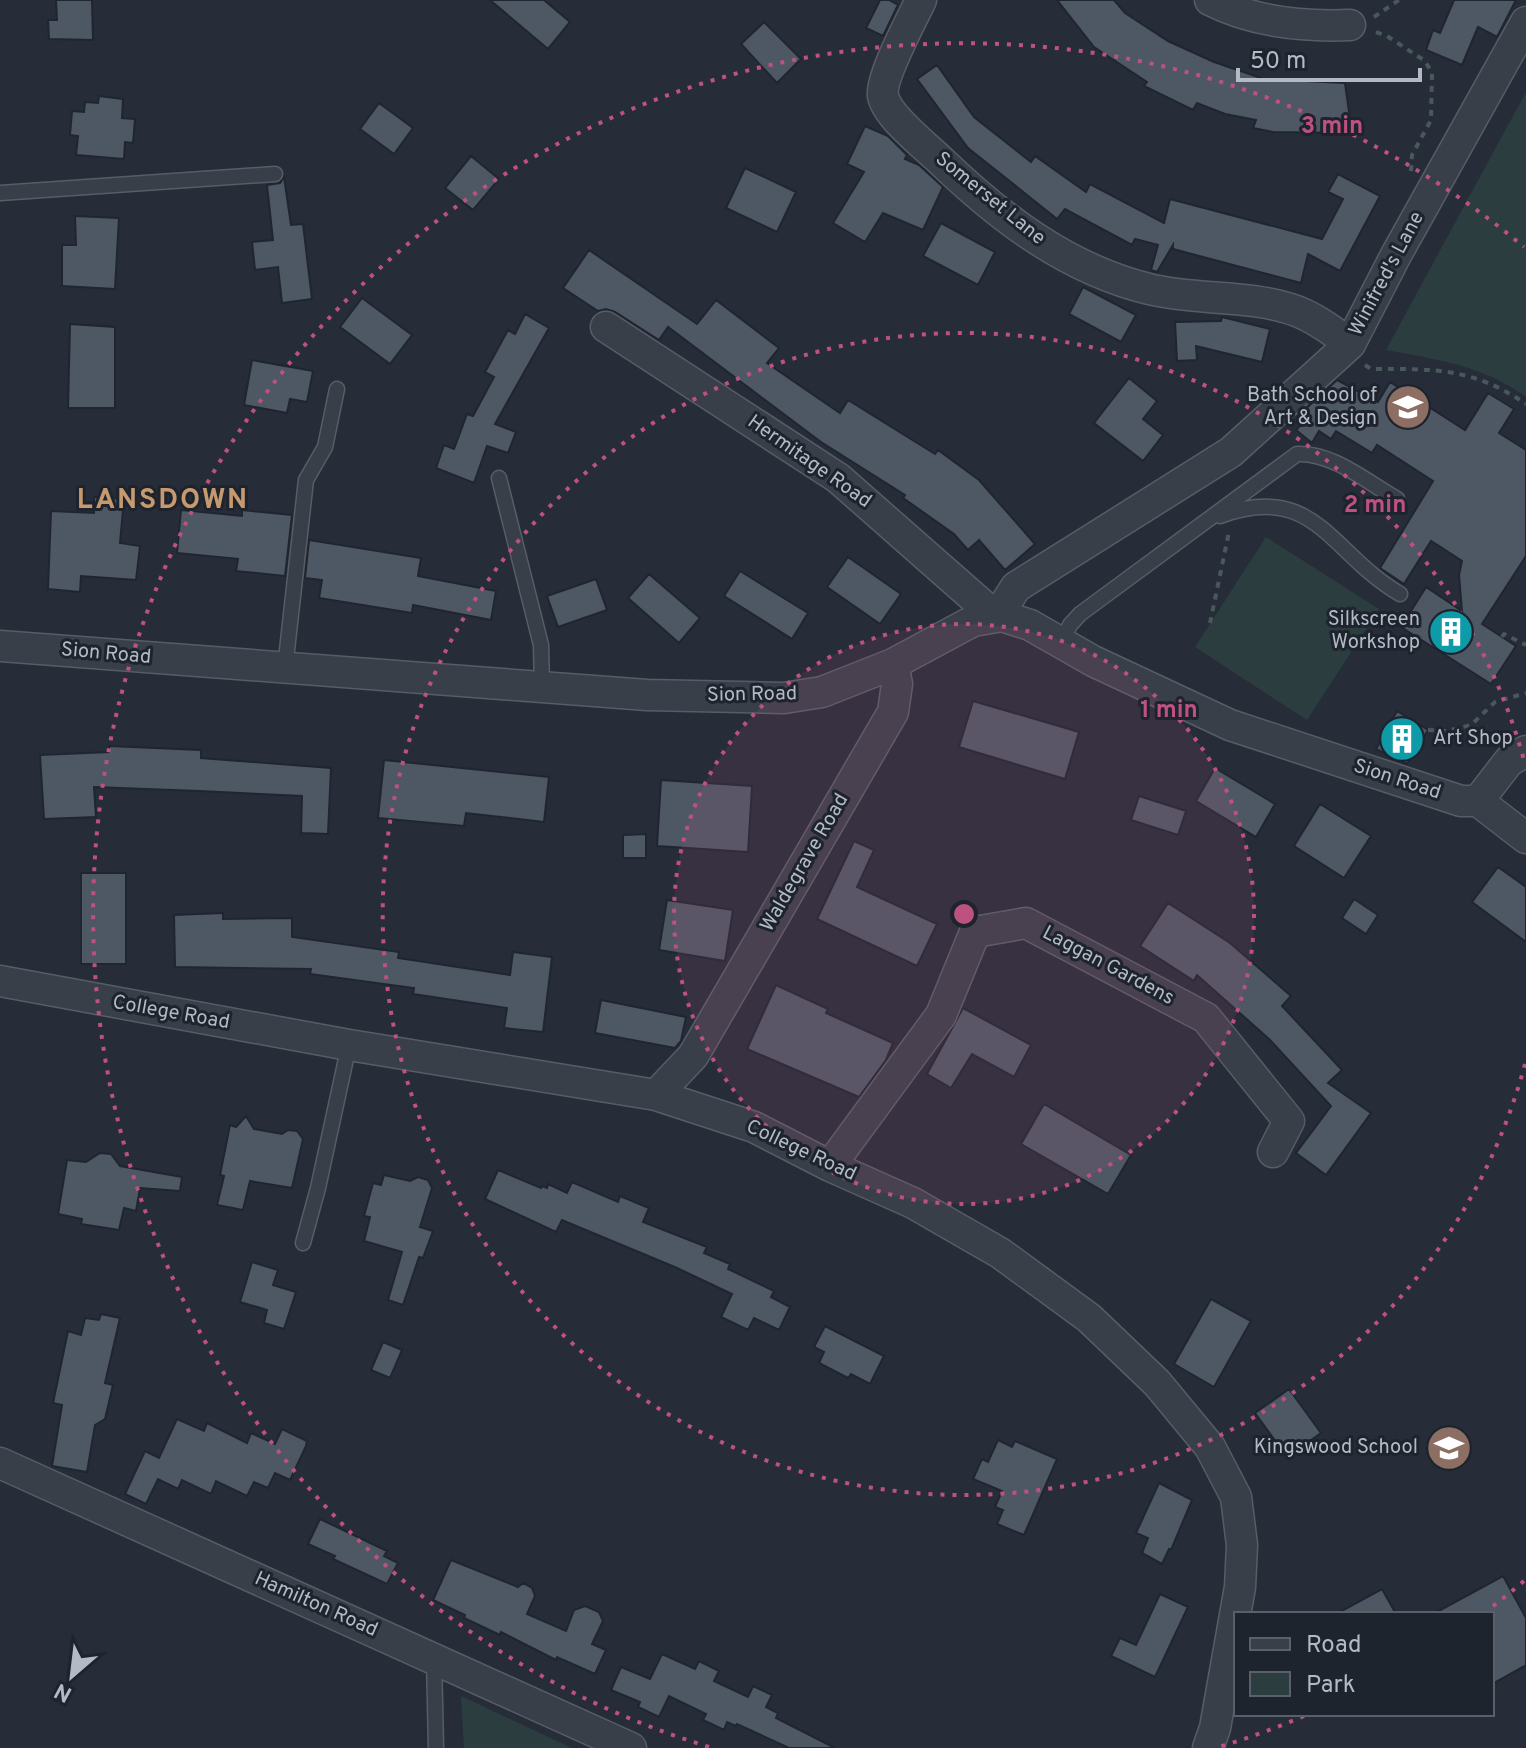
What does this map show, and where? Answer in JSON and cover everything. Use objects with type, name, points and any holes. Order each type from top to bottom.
[{"type":"street","name":"Somerset Lane","points":[[921,0],[888,73],[883,96],[893,115],[965,185],[1036,241],[1112,278],[1172,294],[1275,305],[1320,322],[1347,348]]},
{"type":"street","points":[[1210,0],[1250,16],[1287,23],[1362,28]]},
{"type":"street","name":"Winifred's Lane","points":[[999,617],[1016,587],[1231,452],[1347,348],[1526,22]]},
{"type":"street","name":"Hermitage Road","points":[[606,327],[838,478],[999,617]]},
{"type":"street","name":"Sion Road","points":[[0,646],[647,695],[784,698],[822,692],[893,664],[973,621],[999,617],[1030,625],[1093,661],[1230,725],[1461,801],[1478,801]]},
{"type":"street","name":"Waldegrave Road","points":[[656,1095],[693,1056],[893,712],[897,684],[893,664]]},
{"type":"street","points":[[1526,751],[1509,761],[1478,801],[1526,838]]},
{"type":"street","name":"Laggan Gardens","points":[[830,1166],[941,1015],[975,932],[1026,923],[1206,1018],[1289,1121],[1273,1152]]},
{"type":"street","name":"College Road","points":[[0,981],[349,1045],[656,1095],[754,1127],[830,1166],[913,1203],[1000,1253],[1089,1318],[1157,1383],[1210,1447],[1236,1497],[1242,1545],[1236,1612]]},
{"type":"street","points":[[693,1056],[695,1106]]},
{"type":"street","name":"Hamilton Road","points":[[0,1463],[631,1748]]},
{"type":"street","name":"College Road","points":[[1219,1737],[1234,1630]]},
{"type":"lane","points":[[0,193],[275,174]]},
{"type":"lane","points":[[285,668],[306,480],[325,447],[337,389]]},
{"type":"lane","points":[[1062,642],[1070,625],[1080,614],[1297,454],[1309,453],[1330,460],[1397,499]]},
{"type":"lane","points":[[499,478],[541,645],[542,687]]},
{"type":"lane","points":[[1204,522],[1245,507],[1275,506],[1304,515],[1319,525],[1363,568],[1400,594]]},
{"type":"lane","points":[[303,1243],[349,1045]]},
{"type":"lane","points":[[434,1657],[436,1748]]},
{"type":"path","points":[[1362,28],[1387,36],[1425,61],[1432,73],[1431,120],[1412,155],[1411,173]]},
{"type":"path","points":[[1347,348],[1371,369],[1438,369],[1469,375],[1506,390],[1526,404]]},
{"type":"path","points":[[1210,623],[1233,511]]},
{"type":"path","points":[[1502,637],[1504,634],[1526,645]]},
{"type":"path","points":[[1428,730],[1447,731],[1471,725],[1495,702],[1526,693]]},
{"type":"green space","points":[[1526,92],[1526,397],[1477,371],[1386,350]]},
{"type":"green space","points":[[1266,537],[1379,609],[1307,720],[1195,647]]},
{"type":"green space","points":[[461,1696],[572,1748],[464,1748]]},
{"type":"building","points":[[56,0],[92,0],[93,40],[49,39],[48,20],[57,20]]},
{"type":"building","points":[[490,0],[544,0],[570,22],[548,49]]},
{"type":"building","points":[[880,0],[889,0],[898,5],[883,36],[866,28]]},
{"type":"building","points":[[1057,0],[1114,0],[1125,13],[1168,41],[1214,62],[1264,79],[1345,83],[1352,133],[1273,132],[1253,128],[1256,120],[1225,114],[1197,103],[1193,110],[1144,86],[1147,82],[1094,47]]},
{"type":"building","points":[[1454,0],[1516,0],[1497,37],[1478,27],[1462,65],[1426,50],[1433,30],[1440,33]]},
{"type":"building","points":[[764,22],[801,59],[777,83],[741,44]]},
{"type":"building","points":[[937,65],[974,117],[1031,162],[1035,156],[1086,192],[1090,184],[1164,223],[1170,199],[1322,239],[1343,199],[1328,192],[1338,174],[1380,196],[1340,271],[1308,254],[1301,283],[1173,249],[1173,245],[1157,272],[1151,270],[1158,245],[1135,239],[1132,245],[1065,209],[1057,219],[968,148],[917,79]]},
{"type":"building","points":[[99,96],[123,99],[122,118],[135,119],[133,143],[125,142],[124,159],[76,155],[78,136],[70,135],[72,111],[84,112],[85,102],[98,103]]},
{"type":"building","points":[[379,103],[413,128],[394,154],[360,129]]},
{"type":"building","points":[[865,126],[888,136],[907,155],[905,159],[919,165],[943,187],[923,230],[883,213],[865,242],[833,223],[864,172],[847,164]]},
{"type":"building","points":[[471,156],[499,179],[473,210],[445,188]]},
{"type":"building","points":[[745,168],[796,192],[777,232],[726,208]]},
{"type":"building","points":[[284,177],[291,225],[303,224],[312,299],[282,303],[278,267],[255,270],[252,242],[273,240],[267,185],[280,183]]},
{"type":"building","points":[[75,216],[119,218],[115,289],[62,286],[62,245],[76,245]]},
{"type":"building","points":[[941,223],[995,252],[978,285],[923,256]]},
{"type":"building","points":[[589,250],[697,324],[716,300],[779,348],[767,363],[840,413],[848,400],[935,454],[938,450],[979,480],[1035,544],[1005,570],[979,540],[968,550],[954,534],[903,498],[905,495],[821,442],[668,327],[659,340],[615,312],[606,309],[598,311],[563,288]]},
{"type":"building","points":[[1083,287],[1136,315],[1121,342],[1069,314]]},
{"type":"building","points":[[362,298],[412,335],[390,364],[340,327]]},
{"type":"building","points":[[525,314],[549,328],[495,424],[516,432],[508,453],[487,446],[474,483],[436,468],[444,445],[454,449],[467,414],[473,416],[494,377],[485,372],[508,330],[515,334]]},
{"type":"building","points":[[1222,317],[1270,329],[1262,362],[1196,346],[1197,360],[1177,361],[1175,322],[1221,321]]},
{"type":"building","points":[[70,324],[115,327],[115,408],[68,408]]},
{"type":"building","points":[[252,360],[313,371],[307,402],[290,399],[287,413],[244,405]]},
{"type":"building","points":[[1129,378],[1157,401],[1143,419],[1163,435],[1143,461],[1094,423]]},
{"type":"building","points":[[1337,380],[1378,402],[1390,382],[1465,430],[1488,393],[1514,409],[1499,433],[1526,450],[1526,556],[1482,624],[1516,646],[1491,684],[1401,627],[1426,587],[1462,611],[1459,575],[1462,561],[1431,541],[1404,584],[1380,568],[1433,481],[1377,445],[1372,453],[1336,431],[1331,439],[1319,431],[1312,443],[1296,430],[1304,419],[1300,414]]},
{"type":"building","points":[[94,497],[124,499],[120,543],[140,546],[136,580],[81,576],[80,592],[48,589],[51,511],[94,513]]},
{"type":"building","points":[[181,510],[242,516],[242,510],[292,515],[285,576],[236,571],[238,559],[177,553]]},
{"type":"building","points":[[309,540],[421,558],[418,576],[496,591],[491,620],[413,605],[412,613],[319,598],[322,580],[305,578]]},
{"type":"building","points":[[848,557],[901,594],[880,624],[827,587]]},
{"type":"building","points":[[740,571],[808,613],[792,639],[724,596]]},
{"type":"building","points":[[649,574],[700,618],[679,643],[628,598]]},
{"type":"building","points":[[596,579],[607,610],[558,627],[547,596]]},
{"type":"building","points":[[973,701],[1079,732],[1065,779],[959,747]]},
{"type":"building","name":"Art Shop","points":[[1397,711],[1428,730],[1407,764],[1376,749]]},
{"type":"building","points":[[109,746],[201,750],[201,758],[331,768],[328,834],[301,833],[302,796],[94,787],[96,817],[44,819],[40,755],[109,752]]},
{"type":"building","points":[[384,760],[549,777],[544,822],[466,813],[464,826],[378,818]]},
{"type":"building","points":[[1215,768],[1275,804],[1256,837],[1196,801]]},
{"type":"building","points":[[661,780],[752,786],[748,852],[657,846]]},
{"type":"building","points":[[1139,796],[1186,811],[1178,835],[1131,820]]},
{"type":"building","points":[[1320,804],[1371,836],[1344,878],[1294,846]]},
{"type":"building","points":[[646,834],[646,858],[623,858],[623,835]]},
{"type":"building","points":[[854,841],[874,850],[857,887],[937,924],[917,966],[817,919]]},
{"type":"building","points":[[1498,867],[1526,887],[1526,942],[1472,902]]},
{"type":"building","points":[[81,873],[126,873],[126,964],[81,964]]},
{"type":"building","points":[[1354,899],[1378,915],[1366,934],[1342,918]]},
{"type":"building","points":[[667,900],[733,910],[725,961],[659,950]]},
{"type":"building","points":[[1168,903],[1230,943],[1291,996],[1282,1006],[1342,1070],[1328,1083],[1371,1113],[1326,1175],[1296,1153],[1331,1106],[1269,1039],[1197,975],[1194,981],[1140,946]]},
{"type":"building","points":[[223,913],[223,919],[292,918],[292,937],[399,952],[398,958],[510,975],[513,952],[552,957],[543,1032],[504,1028],[507,1008],[413,994],[414,988],[310,974],[311,969],[175,967],[174,915]]},
{"type":"building","points":[[776,985],[828,1009],[826,1013],[893,1043],[886,1060],[859,1097],[747,1049]]},
{"type":"building","points":[[601,1000],[686,1017],[681,1041],[675,1048],[595,1033]]},
{"type":"building","points":[[963,1008],[1031,1045],[1014,1077],[972,1054],[951,1088],[927,1074]]},
{"type":"building","points":[[1044,1104],[1131,1155],[1108,1194],[1021,1144]]},
{"type":"building","points":[[246,1116],[254,1129],[282,1134],[288,1130],[297,1131],[303,1139],[292,1188],[250,1181],[243,1210],[217,1205],[230,1125],[236,1127]]},
{"type":"building","points":[[100,1153],[111,1154],[120,1166],[182,1177],[180,1191],[140,1188],[136,1211],[124,1208],[119,1230],[81,1224],[82,1219],[58,1214],[67,1160],[86,1162]]},
{"type":"building","points":[[498,1170],[541,1188],[547,1188],[548,1184],[567,1193],[572,1182],[618,1202],[620,1196],[649,1208],[643,1222],[707,1247],[704,1253],[730,1264],[728,1269],[774,1291],[771,1297],[790,1307],[779,1330],[754,1318],[748,1330],[721,1317],[732,1294],[677,1268],[562,1220],[556,1232],[485,1199]]},
{"type":"building","points":[[384,1175],[410,1181],[418,1177],[428,1180],[432,1188],[420,1227],[433,1231],[423,1258],[419,1257],[403,1305],[388,1300],[402,1252],[364,1241],[370,1217],[364,1216],[373,1183],[381,1185]]},
{"type":"building","points":[[252,1262],[278,1270],[273,1285],[296,1292],[284,1329],[264,1323],[267,1310],[240,1302]]},
{"type":"building","points":[[1211,1299],[1251,1321],[1214,1387],[1174,1364]]},
{"type":"building","points":[[101,1314],[120,1318],[105,1383],[113,1385],[105,1419],[95,1425],[87,1472],[52,1466],[62,1405],[53,1403],[68,1331],[81,1335],[85,1318],[99,1320]]},
{"type":"building","points":[[825,1326],[884,1356],[870,1384],[851,1374],[848,1378],[819,1363],[824,1352],[814,1347]]},
{"type":"building","points":[[383,1342],[402,1350],[390,1378],[371,1370]]},
{"type":"building","points":[[1289,1389],[1321,1433],[1287,1457],[1255,1413]]},
{"type":"building","points":[[177,1419],[204,1431],[207,1423],[247,1443],[251,1433],[275,1444],[282,1429],[307,1441],[290,1480],[275,1473],[268,1488],[254,1482],[247,1496],[216,1481],[211,1494],[182,1480],[178,1489],[158,1479],[146,1504],[125,1494],[145,1451],[159,1458]]},
{"type":"building","points":[[998,1440],[1012,1447],[1015,1441],[1057,1459],[1024,1535],[997,1524],[1003,1510],[995,1507],[1002,1491],[973,1479],[982,1459],[988,1462]]},
{"type":"building","points":[[1159,1483],[1192,1500],[1162,1564],[1142,1553],[1148,1538],[1136,1533]]},
{"type":"building","points":[[320,1519],[387,1551],[384,1556],[398,1563],[387,1584],[308,1544]]},
{"type":"building","points":[[451,1560],[518,1587],[523,1583],[532,1588],[535,1596],[527,1614],[566,1631],[574,1610],[585,1606],[599,1612],[603,1621],[592,1644],[606,1650],[595,1674],[557,1657],[556,1660],[501,1632],[500,1635],[433,1600]]},
{"type":"building","points":[[1503,1576],[1526,1618],[1526,1665],[1494,1683],[1494,1612],[1437,1612]]},
{"type":"building","points":[[1382,1589],[1395,1612],[1340,1612]]},
{"type":"building","points":[[1160,1594],[1188,1607],[1155,1677],[1111,1656],[1120,1638],[1136,1645]]},
{"type":"building","points":[[662,1654],[695,1669],[699,1661],[719,1671],[714,1681],[748,1697],[753,1686],[772,1695],[766,1707],[778,1713],[776,1718],[835,1748],[789,1748],[727,1722],[724,1730],[703,1720],[706,1714],[669,1696],[659,1717],[638,1707],[640,1702],[611,1690],[621,1667],[650,1679]]},
{"type":"place","name":"Bath School of Art & Design","points":[[1408,407]]},
{"type":"place","name":"Silkscreen Workshop","points":[[1451,632]]},
{"type":"place","name":"Art Shop","points":[[1402,739]]},
{"type":"place","name":"Kingswood School","points":[[1449,1448]]},
{"type":"district","name":"LANSDOWN","points":[[163,501]]}]
